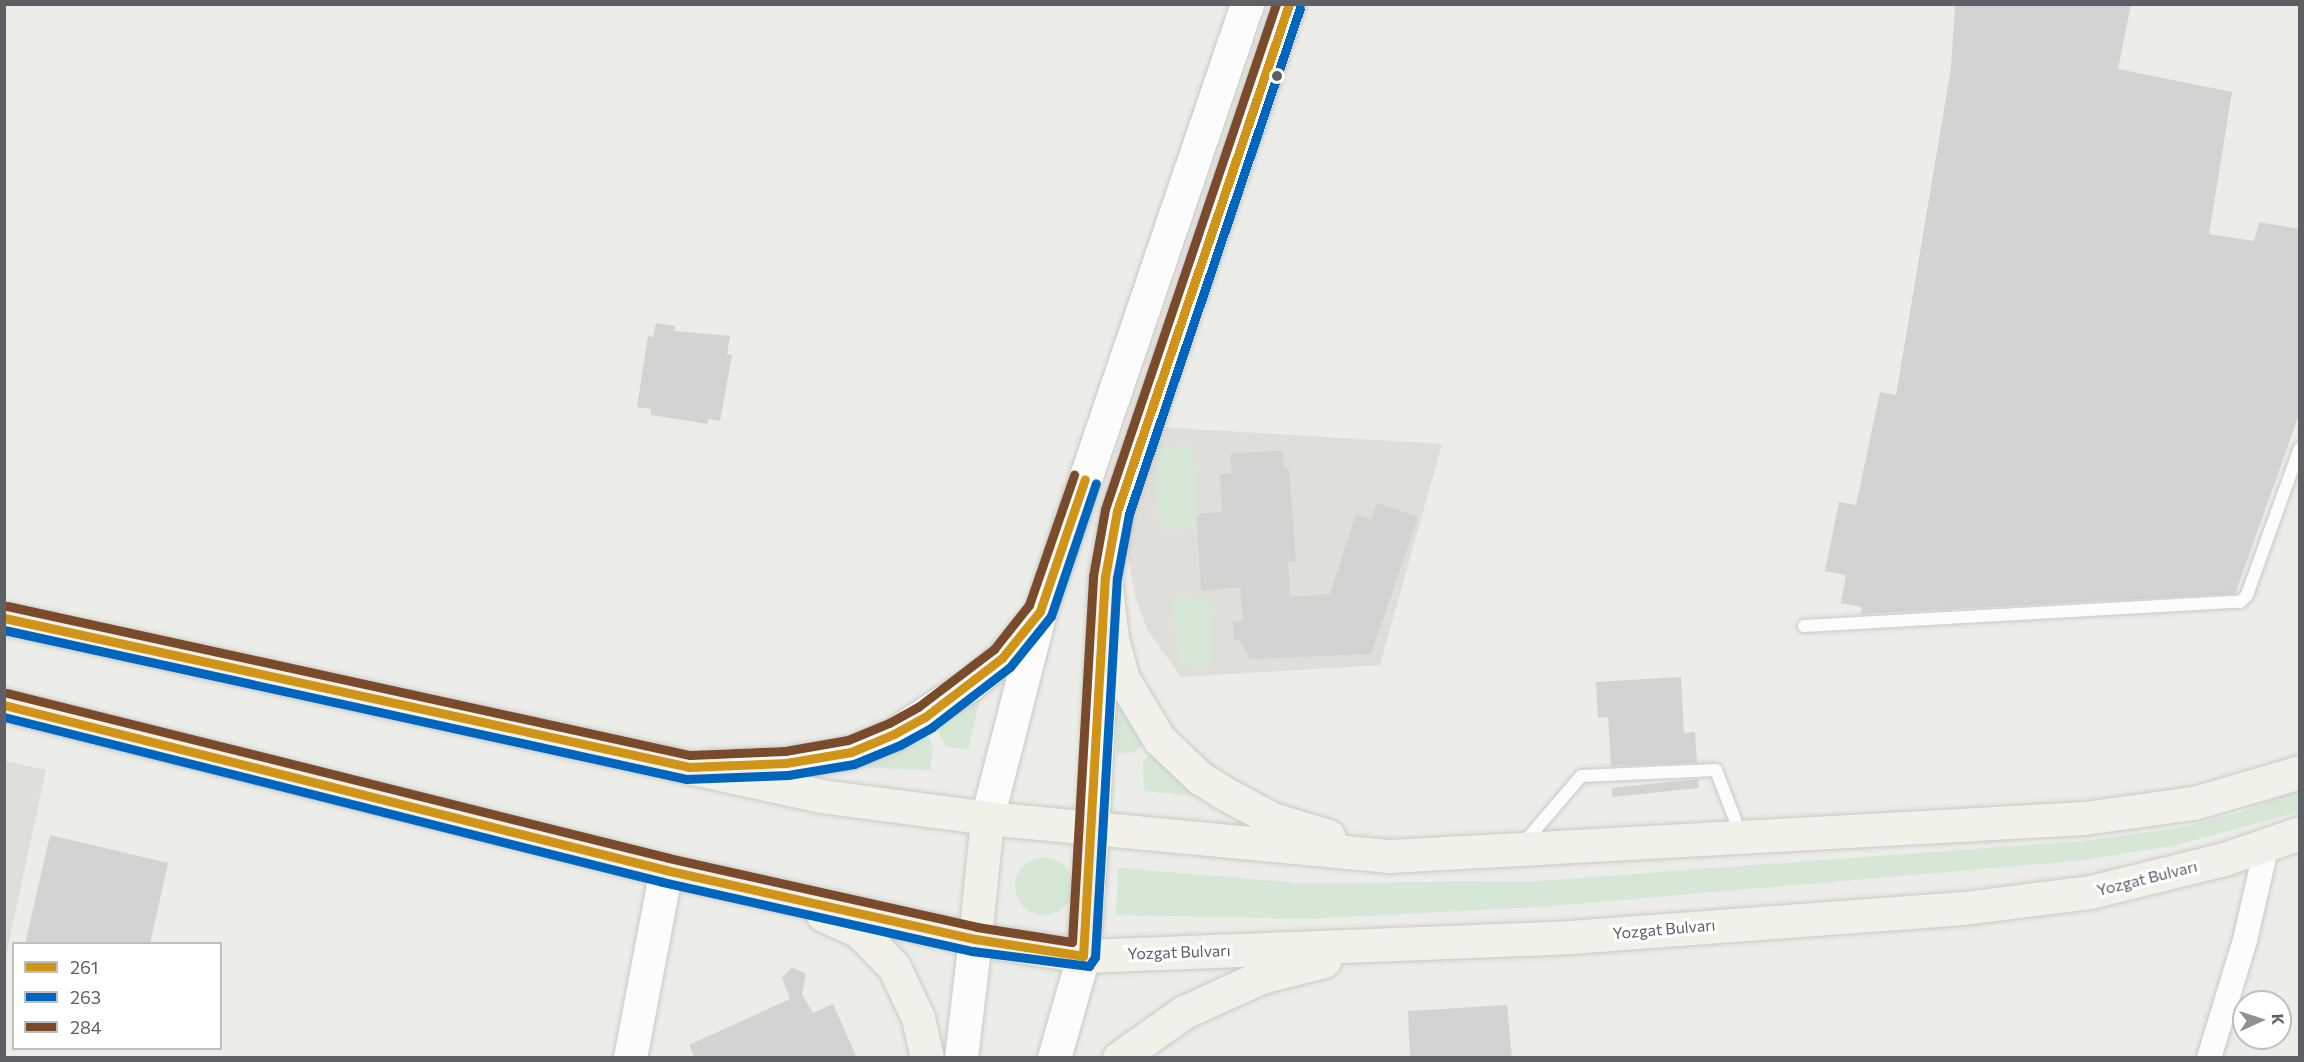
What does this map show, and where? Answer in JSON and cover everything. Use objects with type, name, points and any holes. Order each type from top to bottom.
[{"type":"main road","points":[[961,1058],[987,818],[1040,611],[1247,4]]},
{"type":"main road","points":[[1054,1058],[1083,956],[1105,577],[1131,464],[1289,4]]},
{"type":"main road","points":[[1105,577],[1112,639],[1123,679],[1144,718],[1174,754],[1200,778],[1272,819],[1390,856]]},
{"type":"main road","points":[[689,767],[786,763],[851,752],[894,734],[925,717],[1002,658],[1040,611]]},
{"type":"main road","points":[[4,618],[821,796],[987,818],[1390,856],[2085,818],[2194,803],[2300,772]]},
{"type":"main road","name":"Yozgat Bulvarı","points":[[4,705],[666,870],[975,939],[1083,956],[1570,937],[1964,908],[2090,892],[2267,845],[2300,833]]},
{"type":"main road","points":[[630,1058],[666,870]]},
{"type":"main road","points":[[766,891],[859,931],[894,967],[918,1018],[927,1058]]},
{"type":"main road","points":[[1119,1058],[1184,1012],[1261,977],[1389,945]]},
{"type":"street","points":[[2209,1058],[2245,940],[2267,845]]},
{"type":"lane","points":[[1804,627],[2240,602],[2247,595],[2300,448]]},
{"type":"lane","points":[[1520,848],[1581,776],[1716,770],[1741,836]]},
{"type":"shaded area","points":[[1159,427],[1442,444],[1380,665],[1181,677],[1148,631],[1135,596],[1128,556],[1129,526]]},
{"type":"shaded area","points":[[4,761],[46,770],[5,960]]},
{"type":"green space","points":[[1192,447],[1195,528],[1160,529],[1157,448]]},
{"type":"green space","points":[[1208,598],[1211,664],[1178,666],[1174,600]]},
{"type":"green space","points":[[1112,677],[1146,741],[1135,752],[1117,753]]},
{"type":"green space","points":[[984,683],[968,750],[946,747],[934,725]]},
{"type":"green space","points":[[925,730],[933,746],[930,770],[853,767]]},
{"type":"green space","points":[[1155,749],[1209,797],[1144,791],[1143,761]]},
{"type":"green space","points":[[2299,789],[2299,811],[2294,813],[2177,845],[2086,860],[1540,907],[1304,919],[1116,915],[1118,868],[1299,883],[1539,881],[2083,841],[2178,828],[2239,813]]},
{"type":"green space","points":[[1044,857],[1060,862],[1068,870],[1073,886],[1068,902],[1060,910],[1044,915],[1028,910],[1020,902],[1015,886],[1020,870],[1028,862]]},
{"type":"building","points":[[1955,4],[2131,4],[2118,69],[2232,92],[2209,234],[2254,241],[2259,222],[2300,229],[2300,412],[2235,594],[1860,614],[1862,607],[1841,603],[1846,575],[1825,571],[1839,502],[1856,505],[1880,392],[1896,395],[1951,68]]},
{"type":"building","points":[[656,323],[675,326],[675,331],[730,336],[727,354],[732,355],[720,421],[708,419],[708,424],[651,415],[651,409],[637,407],[648,336],[653,337]]},
{"type":"building","points":[[1282,450],[1284,469],[1289,469],[1296,562],[1288,562],[1290,597],[1330,594],[1356,515],[1371,520],[1377,503],[1418,517],[1371,654],[1250,659],[1239,639],[1234,640],[1233,622],[1243,621],[1240,587],[1201,591],[1197,520],[1200,514],[1222,512],[1220,474],[1232,473],[1230,454]]},
{"type":"building","points":[[1681,677],[1684,733],[1695,732],[1697,763],[1611,766],[1608,717],[1598,718],[1596,682]]},
{"type":"building","points":[[1698,779],[1699,788],[1612,797],[1611,788]]},
{"type":"building","points":[[50,835],[168,863],[150,942],[25,942]]},
{"type":"building","points":[[792,967],[806,974],[802,994],[813,1013],[833,1004],[857,1058],[695,1058],[689,1045],[790,999],[782,978]]},
{"type":"building","points":[[1507,1005],[1512,1058],[1410,1058],[1408,1011]]},
{"type":"transit line","name":"284","points":[[7,693],[669,858],[977,927],[1072,942],[1093,576],[1105,509],[1276,4]]},
{"type":"transit line","name":"261","points":[[4,705],[666,870],[975,939],[1083,956],[1105,577],[1117,511],[1289,4]]},
{"type":"transit line","name":"263","points":[[4,717],[663,882],[972,951],[1089,966],[1095,957],[1117,578],[1129,514],[1300,8]]},
{"type":"transit line","name":"284","points":[[7,606],[690,755],[785,751],[848,740],[889,723],[918,707],[994,649],[1029,605],[1074,475]]},
{"type":"transit line","name":"261","points":[[4,618],[689,767],[786,763],[851,752],[894,734],[925,717],[1002,658],[1040,611],[1085,479]]},
{"type":"transit line","name":"263","points":[[4,630],[686,779],[788,775],[854,764],[900,745],[932,727],[1010,667],[1051,616],[1096,483]]}]
